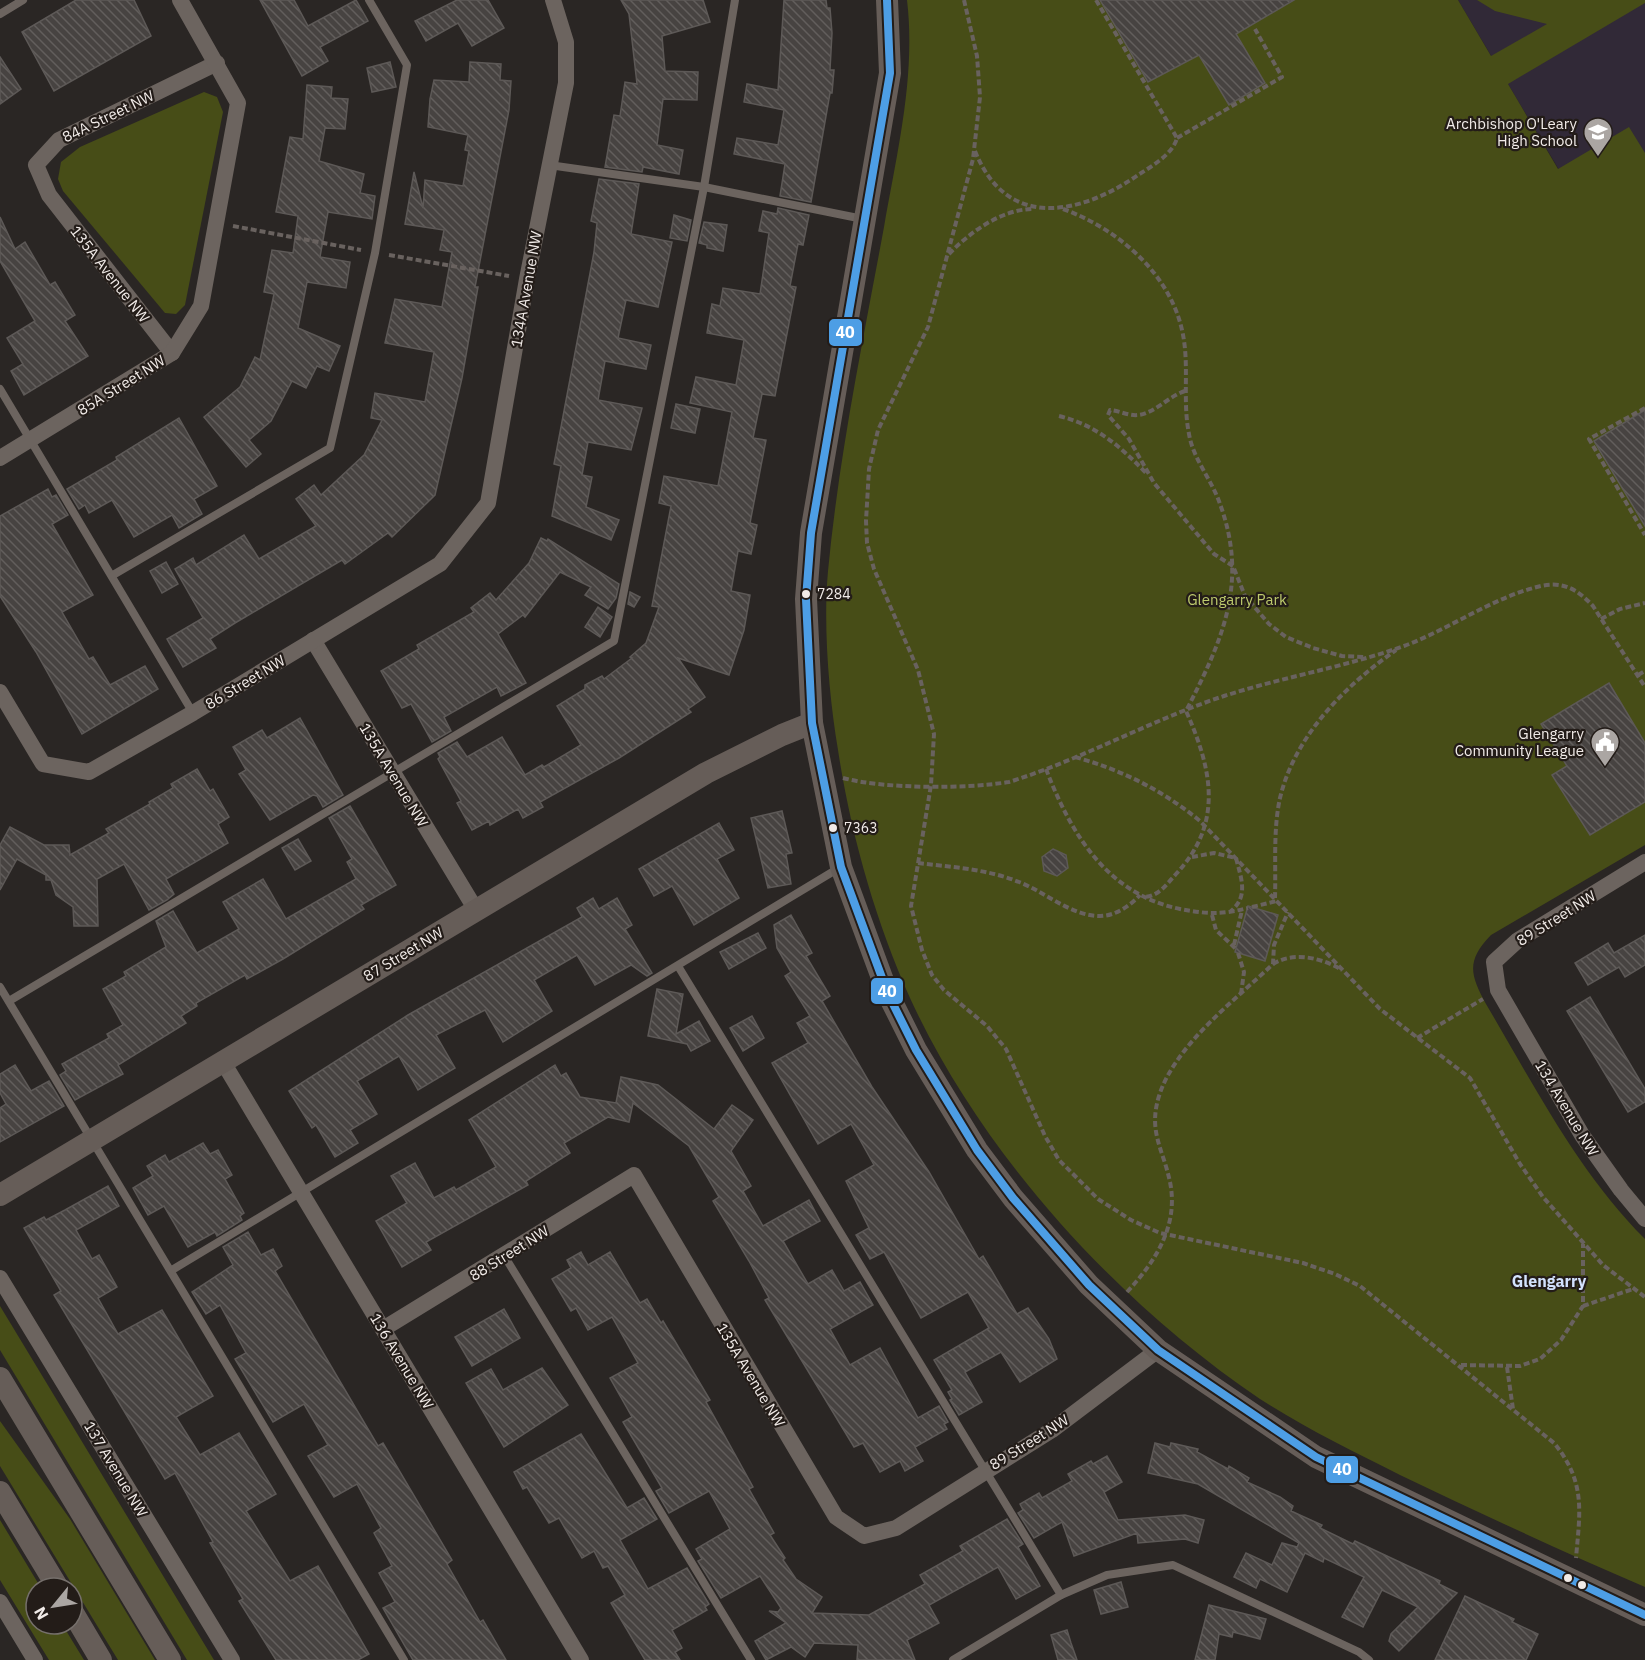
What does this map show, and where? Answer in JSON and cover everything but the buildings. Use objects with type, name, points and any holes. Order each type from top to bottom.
[{"type":"street","points":[[180,0],[217,63]]},
{"type":"street","name":"134A Avenue NW","points":[[440,564],[488,503],[526,279],[566,83],[566,42],[553,0]]},
{"type":"street","points":[[887,0],[890,73],[811,533],[806,599],[812,723],[841,867],[888,994],[932,1078],[977,1150],[1051,1244],[1089,1285],[1158,1350],[1316,1457],[1645,1615]]},
{"type":"street","name":"85A Street NW","points":[[0,458],[172,353],[201,306],[238,103],[217,63]]},
{"type":"street","name":"84A Street NW","points":[[49,195],[36,165],[59,140],[217,63]]},
{"type":"street","name":"135A Avenue NW","points":[[49,195],[172,353]]},
{"type":"street","name":"86 Street NW","points":[[0,692],[43,764],[89,772],[193,713],[440,564]]},
{"type":"street","name":"135A Avenue NW","points":[[313,640],[476,910]]},
{"type":"street","name":"87 Street NW","points":[[0,1195],[706,772],[812,723]]},
{"type":"street","name":"89 Street NW","points":[[1498,990],[1494,962],[1518,940],[1645,862]]},
{"type":"street","name":"134 Avenue NW","points":[[1498,990],[1582,1135],[1621,1190],[1645,1219]]},
{"type":"street","name":"136 Avenue NW","points":[[223,1062],[581,1660]]},
{"type":"street","name":"135A Avenue NW","points":[[634,1175],[836,1517],[864,1536],[896,1528]]},
{"type":"street","name":"88 Street NW","points":[[384,1329],[505,1257],[634,1175]]},
{"type":"street","name":"137 Avenue NW","points":[[0,1278],[232,1660]]},
{"type":"street","name":"89 Street NW","points":[[896,1528],[983,1471],[1052,1430],[1158,1350]]},
{"type":"street","points":[[0,1378],[170,1660]]},
{"type":"street","points":[[0,1492],[51,1576]]},
{"type":"street","points":[[0,1602],[35,1660]]},
{"type":"street","points":[[84,1631],[101,1660]]},
{"type":"lane","points":[[0,14],[23,0]]},
{"type":"lane","points":[[113,575],[330,448],[375,253],[407,66],[369,0]]},
{"type":"lane","points":[[9,1001],[614,641],[704,187],[735,0]]},
{"type":"lane","points":[[549,165],[704,187],[864,219]]},
{"type":"lane","points":[[0,389],[113,575],[193,713]]},
{"type":"lane","points":[[172,1270],[301,1190],[841,867]]},
{"type":"lane","points":[[678,966],[983,1471],[1061,1595]]},
{"type":"lane","points":[[0,987],[172,1270],[404,1660]]},
{"type":"lane","points":[[505,1257],[751,1660]]},
{"type":"lane","points":[[953,1660],[1061,1595],[1107,1575],[1173,1565],[1359,1652],[1369,1660]]},
{"type":"path","points":[[964,0],[980,97],[974,150],[936,305],[922,344],[878,430],[869,469],[866,521],[867,543],[874,570],[907,643],[929,707],[935,751],[912,894],[912,918],[932,975],[958,1004],[987,1026],[1006,1049],[1045,1136],[1059,1160],[1078,1182],[1098,1199],[1131,1220],[1165,1235],[1296,1261],[1335,1274],[1360,1286],[1554,1443],[1571,1466],[1581,1504],[1573,1580]]},
{"type":"path","points":[[949,254],[960,242],[988,223],[1017,211],[1063,209],[1099,199],[1124,185],[1175,147],[1177,138],[1096,0]]},
{"type":"path","points":[[1177,138],[1282,77],[1255,29]]},
{"type":"path","points":[[974,150],[986,173],[1011,198],[1043,209]]},
{"type":"path","points":[[1063,209],[1087,218],[1134,252],[1149,266],[1163,285],[1182,330],[1189,436],[1227,524],[1233,566],[1232,592],[1225,626],[1215,654],[1186,711]]},
{"type":"path","points":[[1155,483],[1136,449],[1108,412],[1140,415],[1185,391]]},
{"type":"path","points":[[1645,408],[1589,439],[1645,535]]},
{"type":"path","points":[[1059,416],[1095,428],[1108,437],[1155,483],[1214,554],[1233,566],[1245,596],[1255,610],[1286,637],[1342,656],[1368,657]]},
{"type":"path","points":[[839,777],[857,782],[931,785],[989,785],[1009,782],[1224,696],[1398,648],[1542,586],[1558,584],[1573,588],[1582,594],[1645,687]]},
{"type":"path","points":[[1601,619],[1620,609],[1645,603]]},
{"type":"path","points":[[1276,900],[1276,832],[1280,800],[1296,758],[1324,714],[1339,697],[1398,648]]},
{"type":"path","points":[[1638,675],[1645,671]]},
{"type":"path","points":[[918,863],[1002,876],[1020,882],[1066,906],[1097,916],[1121,910],[1141,896],[1155,895],[1190,858],[1204,825],[1210,796],[1209,777],[1201,745],[1186,711]]},
{"type":"path","points":[[1075,757],[1126,772],[1171,798],[1204,825],[1380,1010],[1470,1078],[1520,1164],[1543,1197],[1603,1265],[1645,1297]]},
{"type":"path","points":[[1046,769],[1064,812],[1084,847],[1107,872],[1141,896],[1161,905],[1212,915],[1242,910],[1276,900]]},
{"type":"path","points":[[1190,858],[1214,853],[1236,858]]},
{"type":"path","points":[[1228,913],[1242,898],[1242,882],[1236,858]]},
{"type":"path","points":[[1236,949],[1242,910]]},
{"type":"path","points":[[1273,964],[1274,945],[1288,912]]},
{"type":"path","points":[[1212,915],[1216,930],[1236,949],[1244,972],[1241,995]]},
{"type":"path","points":[[1127,1292],[1156,1257],[1165,1235],[1171,1199],[1170,1182],[1157,1141],[1156,1110],[1166,1077],[1181,1055],[1280,959],[1308,957],[1321,960],[1347,974]]},
{"type":"path","points":[[1417,1038],[1498,990]]},
{"type":"path","points":[[1459,1365],[1507,1367],[1532,1363],[1540,1359],[1561,1340],[1583,1306],[1582,1243]]},
{"type":"path","points":[[1583,1306],[1633,1288]]},
{"type":"path","points":[[1507,1367],[1513,1410]]},
{"type":"shaded area","name":"Archbishop O'Leary High School","points":[[1458,0],[1645,0],[1645,314]]},
{"type":"green space","name":"Glengarry Park","points":[[907,0],[1458,0],[1491,56],[1547,24],[1495,11],[1477,0],[1645,0],[1645,3],[1508,84],[1558,169],[1629,127],[1645,153],[1645,845],[1491,935],[1477,953],[1473,968],[1486,1004],[1558,1127],[1599,1185],[1645,1239],[1645,1587],[1491,1518],[1346,1448],[1260,1399],[1207,1361],[1156,1318],[1106,1271],[1015,1169],[975,1113],[940,1056],[910,998],[875,907],[857,845],[843,782],[832,707],[826,615],[828,571],[845,441],[904,114],[909,57]]},
{"type":"green space","points":[[204,92],[217,97],[223,112],[185,305],[176,314],[165,313],[63,191],[58,179],[61,162],[80,147]]},
{"type":"green space","points":[[0,1306],[214,1660],[187,1660],[0,1350]]},
{"type":"green space","points":[[0,1421],[70,1519],[155,1660],[118,1660],[84,1604],[84,1576],[67,1576],[0,1466]]},
{"type":"green space","points":[[0,1520],[34,1576],[24,1576],[24,1619],[0,1580]]},
{"type":"green space","points":[[34,1636],[69,1636],[84,1660],[49,1660]]},
{"type":"transit line","name":"40","points":[[887,0],[890,73],[811,533],[806,599],[812,723],[841,867],[888,994],[916,1050],[977,1150],[1013,1198],[1089,1285],[1158,1350],[1316,1457],[1645,1615]]},
{"type":"place","name":"Archbishop O'Leary High School","points":[[1598,158]]},
{"type":"place","name":"7284","points":[[806,594]]},
{"type":"place","name":"Glengarry Community League","points":[[1605,768]]},
{"type":"place","name":"7363","points":[[833,828]]},
{"type":"district","name":"Glengarry","points":[[1549,1281]]}]
